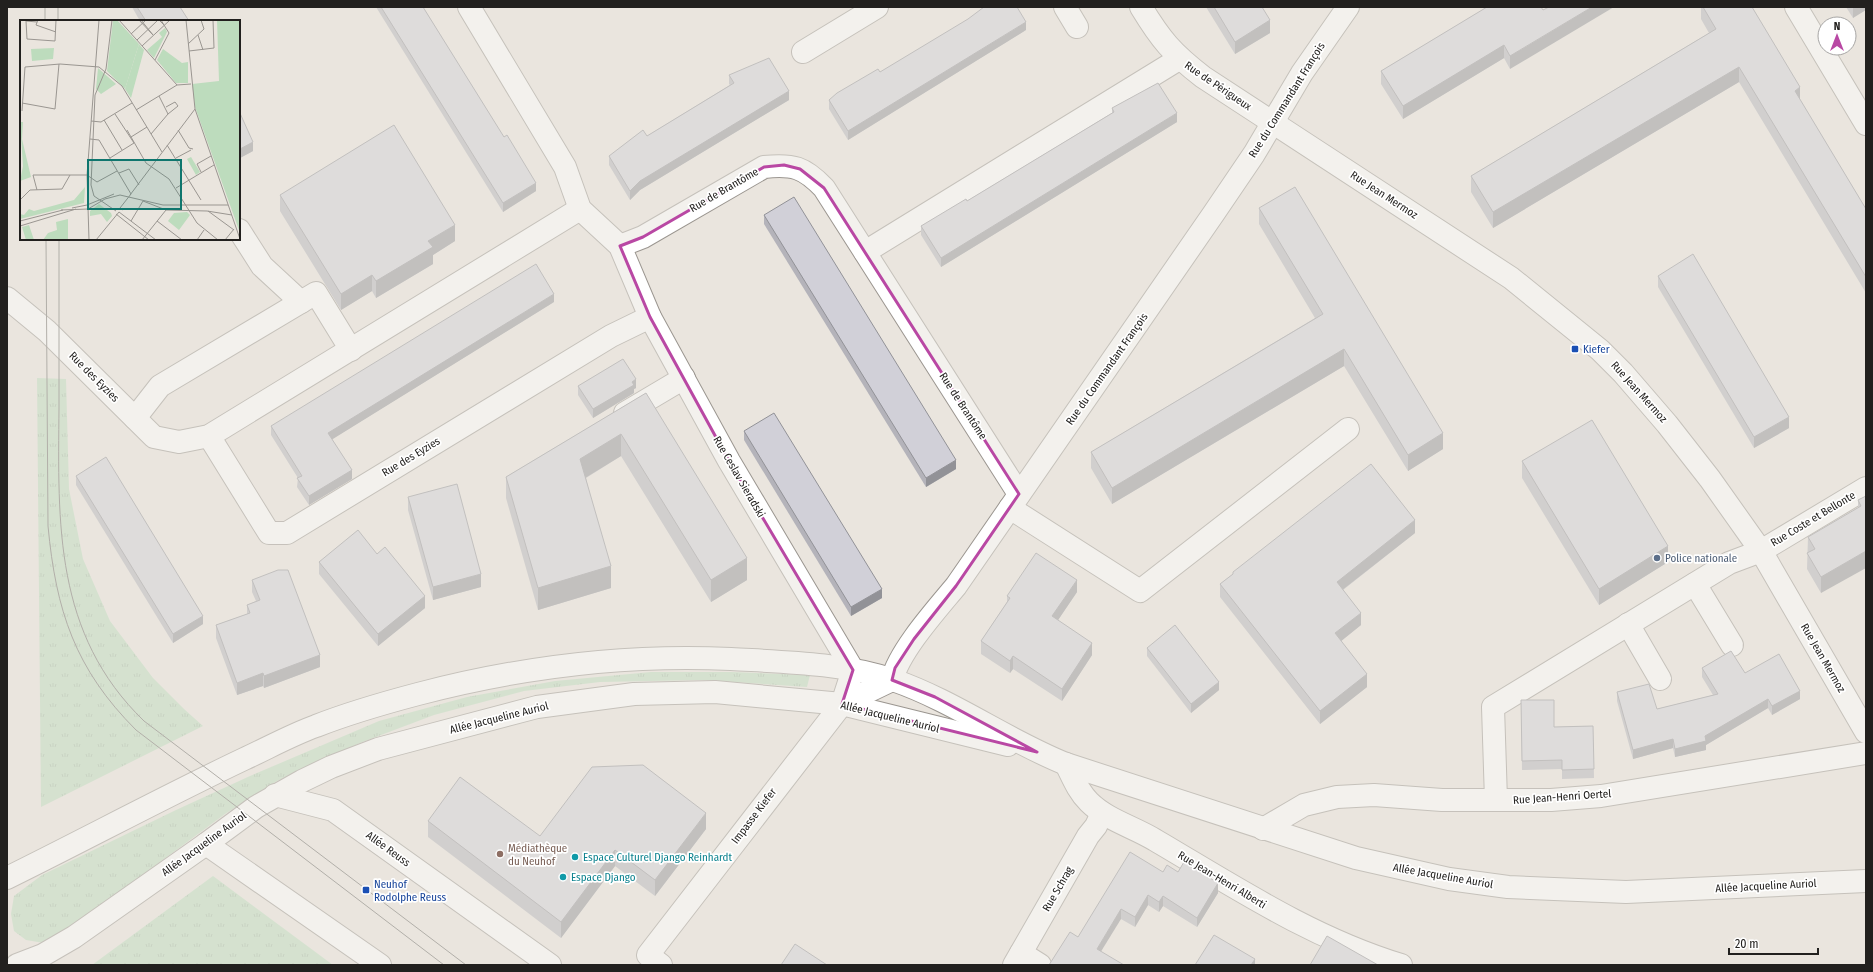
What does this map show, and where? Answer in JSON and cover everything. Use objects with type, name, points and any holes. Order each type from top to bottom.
[{"type":"street","points":[[469,7],[565,167],[580,209],[620,246]]},
{"type":"street","points":[[803,52],[877,7]]},
{"type":"street","points":[[1065,7],[1077,27]]},
{"type":"street","name":"Rue de Périgueux","points":[[1141,7],[1157,34],[1179,59],[1202,77],[1272,122]]},
{"type":"street","name":"Rue du Commandant François","points":[[892,680],[895,668],[914,639],[956,586],[1214,213],[1254,154],[1302,72],[1348,7]]},
{"type":"street","points":[[1796,7],[1866,124]]},
{"type":"street","points":[[865,252],[1179,59]]},
{"type":"street","name":"Rue Jean Mermoz","points":[[1272,122],[1511,278],[1600,350],[1667,424],[1710,479],[1761,551],[1866,732]]},
{"type":"street","name":"Rue de Brantôme","points":[[620,246],[643,238],[764,167],[784,165],[800,168],[814,177],[824,188],[865,252],[1015,501]]},
{"type":"street","name":"Rue des Eyzies","points":[[7,298],[47,331],[154,437],[179,442],[209,436],[580,209]]},
{"type":"street","points":[[240,232],[262,266],[301,302]]},
{"type":"street","name":"Rue Ceslav Sieradski","points":[[620,246],[650,317],[728,460],[853,670]]},
{"type":"street","points":[[136,418],[160,386],[316,293],[351,350]]},
{"type":"street","name":"Rue des Eyzies","points":[[209,436],[269,533],[287,533],[612,336],[650,317]]},
{"type":"street","points":[[610,422],[684,378]]},
{"type":"street","points":[[1015,501],[1140,591],[1348,430]]},
{"type":"street","name":"Rue Coste et Bellonte","points":[[1496,800],[1494,707],[1729,563],[1761,551],[1866,488]]},
{"type":"street","points":[[1694,584],[1732,645]]},
{"type":"street","points":[[1628,624],[1660,679]]},
{"type":"street","name":"Allée Jacqueline Auriol","points":[[7,878],[200,780],[315,726],[378,705],[452,686],[537,668],[612,660],[681,657],[802,664],[853,670],[892,680],[935,697],[1037,752],[1066,764],[1356,858],[1402,870],[1449,879],[1508,887],[1626,892],[1866,881]]},
{"type":"street","points":[[842,704],[853,670]]},
{"type":"street","points":[[842,704],[892,680]]},
{"type":"street","name":"Allée Jacqueline Auriol","points":[[17,965],[43,955],[74,937],[256,807],[275,795],[331,767],[378,749],[537,707],[634,694],[715,692],[842,704],[1037,752]]},
{"type":"street","name":"Impasse Kiefer","points":[[661,965],[648,955],[842,704]]},
{"type":"street","name":"Rue Jean-Henri Oertel","points":[[1263,829],[1304,805],[1337,797],[1374,795],[1442,800],[1551,800],[1601,796],[1866,753]]},
{"type":"street","name":"Rue Jean-Henri Alberti","points":[[1066,764],[1079,791],[1102,812],[1144,833],[1230,886],[1283,916],[1336,941],[1401,965]]},
{"type":"street","name":"Allée Reuss","points":[[275,795],[333,810],[550,965]]},
{"type":"street","name":"Rue Schrag","points":[[1017,959],[1088,836],[1096,826],[1102,812]]},
{"type":"street","points":[[206,844],[380,965]]},
{"type":"street","points":[[1017,959],[1040,965]]},
{"type":"highlighted area","points":[[784,165],[800,169],[824,188],[1019,494],[956,586],[914,639],[895,668],[892,680],[935,697],[1037,752],[842,704],[853,670],[729,461],[650,317],[620,246],[643,237],[764,167]]},
{"type":"green space","points":[[37,378],[66,379],[69,489],[83,559],[110,621],[153,678],[203,726],[41,807]]},
{"type":"green space","points":[[651,672],[732,672],[810,675],[807,687],[703,680],[600,682],[524,691],[434,715],[360,743],[277,781],[225,814],[90,914],[44,943],[26,940],[14,931],[11,914],[14,896],[42,875],[250,776],[379,721],[467,697],[555,681]]},
{"type":"green space","points":[[213,876],[333,965],[92,965]]},
{"type":"building","points":[[137,7],[180,7],[188,20],[145,20]]},
{"type":"building","points":[[381,7],[423,7],[504,137],[507,135],[536,183],[503,203]]},
{"type":"building","points":[[984,7],[1017,7],[1026,22],[848,131],[829,100],[837,93],[878,69],[880,72],[968,19]]},
{"type":"building","points":[[1214,7],[1262,7],[1270,20],[1235,42]]},
{"type":"building","points":[[1487,7],[1541,7],[1543,10],[1549,7],[1592,7],[1510,56],[1504,45],[1403,106],[1381,71]]},
{"type":"building","points":[[1703,7],[1752,7],[1800,87],[1795,91],[1866,209],[1866,277],[1739,67],[1493,212],[1471,176],[1716,29]]},
{"type":"building","points":[[769,58],[789,91],[640,181],[630,191],[609,156],[643,130],[647,136],[734,83],[729,75]]},
{"type":"building","points":[[1158,83],[1177,113],[941,258],[921,226],[966,199],[967,201],[1114,112],[1112,108]]},
{"type":"building","points":[[240,113],[253,142],[240,149]]},
{"type":"building","points":[[394,125],[455,225],[428,241],[433,247],[376,281],[372,275],[341,294],[280,195]]},
{"type":"building","points":[[1295,187],[1443,433],[1408,455],[1344,349],[1112,488],[1091,452],[1323,314],[1259,208]]},
{"type":"building","points":[[794,197],[956,460],[926,478],[764,215]]},
{"type":"building","points":[[1693,254],[1789,417],[1754,437],[1658,276]]},
{"type":"building","points":[[536,264],[554,294],[328,433],[352,470],[309,496],[297,478],[302,476],[271,426]]},
{"type":"building","points":[[623,359],[636,379],[632,382],[634,385],[593,409],[578,386]]},
{"type":"building","points":[[646,393],[747,558],[711,580],[621,434],[580,459],[611,566],[538,588],[506,477]]},
{"type":"building","points":[[774,413],[882,589],[851,607],[744,431]]},
{"type":"building","points":[[1592,420],[1668,546],[1599,589],[1522,461]]},
{"type":"building","points":[[106,457],[203,616],[173,634],[76,476]]},
{"type":"building","points":[[1371,464],[1415,520],[1337,582],[1361,613],[1335,633],[1367,674],[1320,711],[1220,584],[1233,574],[1233,572]]},
{"type":"building","points":[[457,484],[481,574],[433,587],[408,497]]},
{"type":"building","points":[[1866,496],[1866,551],[1821,577],[1807,553],[1815,549],[1808,537],[1861,506],[1858,500]]},
{"type":"building","points":[[358,530],[377,554],[385,547],[425,596],[378,634],[319,562]]},
{"type":"building","points":[[1036,553],[1077,580],[1052,616],[1092,643],[1062,689],[1013,656],[1010,661],[981,641],[1010,598],[1007,596]]},
{"type":"building","points":[[278,570],[288,570],[320,655],[264,676],[263,673],[237,683],[216,625],[250,613],[247,605],[260,600],[252,580]]},
{"type":"building","points":[[1175,625],[1219,682],[1191,704],[1147,648]]},
{"type":"building","points":[[1731,651],[1745,673],[1779,654],[1800,691],[1772,706],[1768,699],[1705,736],[1706,741],[1675,749],[1673,739],[1633,750],[1617,692],[1649,684],[1657,709],[1718,694],[1702,668]]},
{"type":"building","points":[[1521,700],[1554,700],[1554,727],[1593,726],[1594,769],[1562,770],[1562,760],[1522,761]]},
{"type":"building","name":"Espace Culturel Django Reinhardt","points":[[643,765],[706,813],[655,880],[615,850],[561,922],[428,821],[460,777],[540,836],[592,767]]},
{"type":"building","points":[[1130,852],[1163,872],[1167,865],[1178,872],[1184,862],[1218,883],[1197,918],[1163,896],[1159,902],[1148,895],[1135,917],[1121,909],[1097,949],[1124,965],[1049,965],[1070,932],[1078,937]]},
{"type":"building","points":[[1214,935],[1255,959],[1251,965],[1195,965]]},
{"type":"building","points":[[1327,936],[1378,965],[1310,965]]},
{"type":"building","points":[[795,944],[827,965],[781,965]]},
{"type":"tram line","points":[[45,7],[45,20]]},
{"type":"tram line","points":[[58,7],[58,20]]},
{"type":"tram line","points":[[46,240],[48,526],[52,557],[63,612],[83,661],[115,707],[136,730],[444,965]]},
{"type":"tram line","points":[[59,240],[59,494],[62,535],[67,575],[77,614],[93,652],[114,687],[144,721],[466,965]]},
{"type":"place","name":"Kiefer","points":[[1575,349]]},
{"type":"place","name":"Police nationale","points":[[1657,558]]},
{"type":"place","name":"Médiathèque du Neuhof","points":[[500,854]]},
{"type":"place","name":"Espace Culturel Django Reinhardt","points":[[575,857]]},
{"type":"place","name":"Espace Django","points":[[563,877]]},
{"type":"place","name":"Neuhof Rodolphe Reuss","points":[[366,890]]}]
